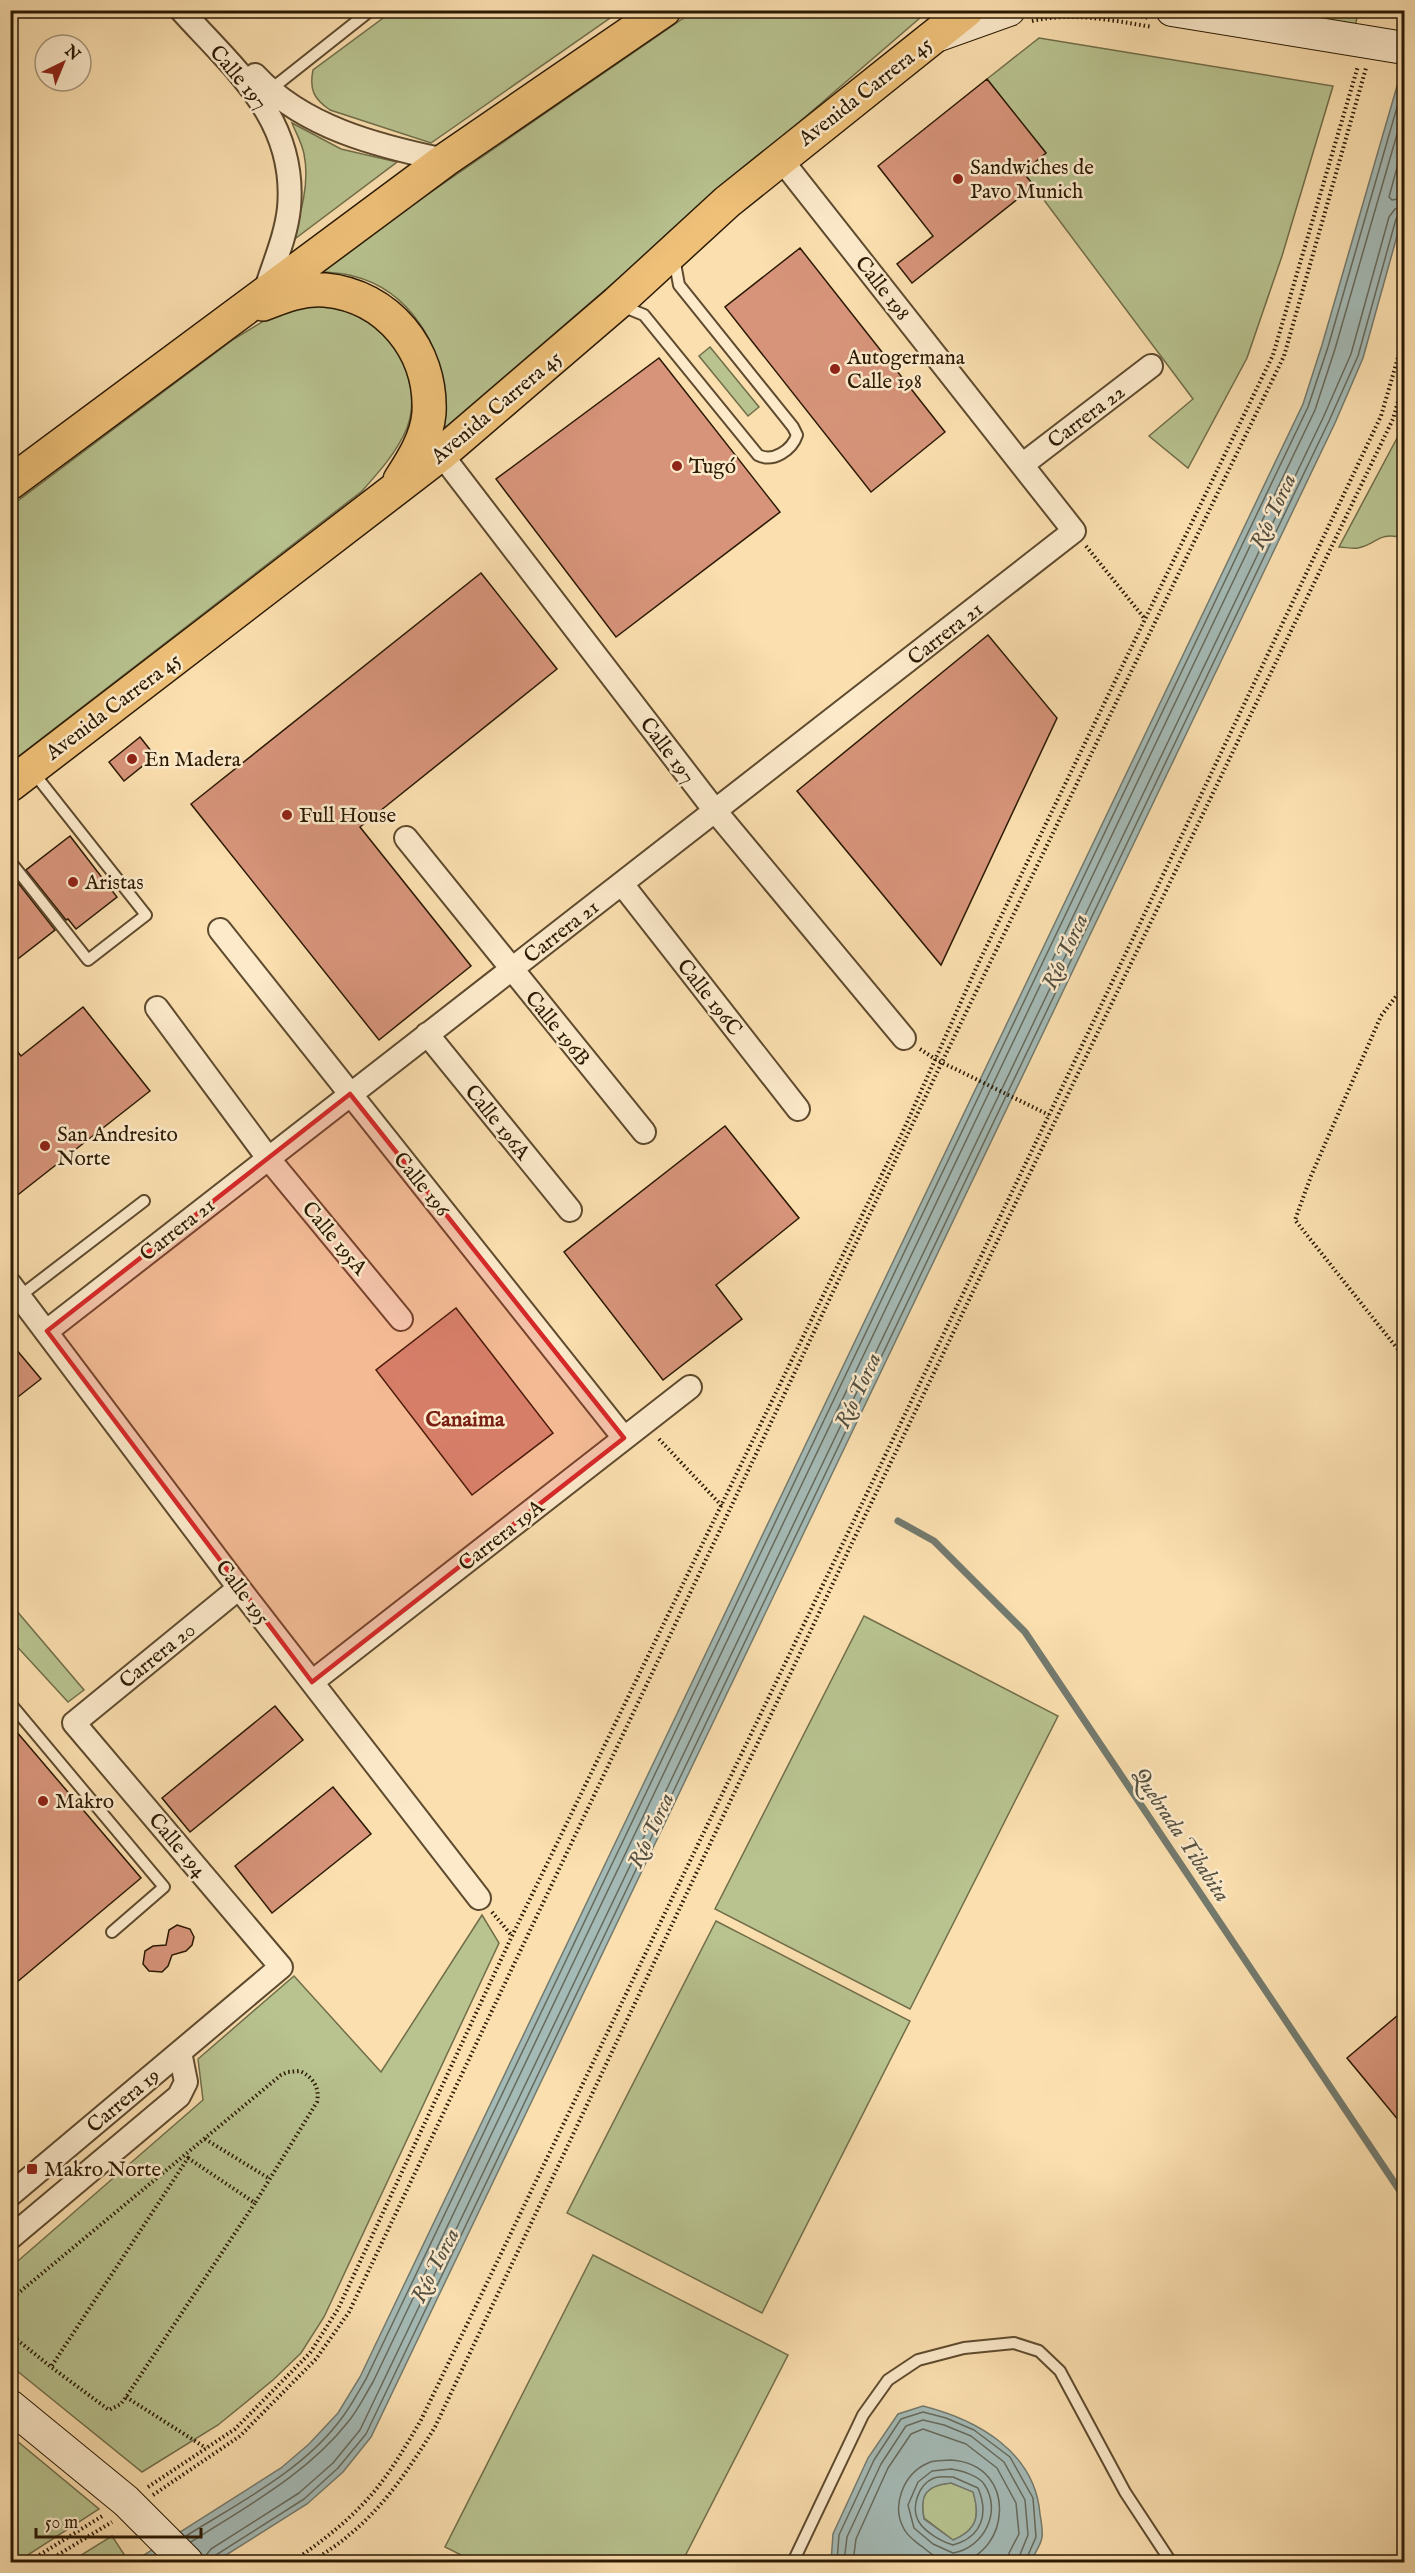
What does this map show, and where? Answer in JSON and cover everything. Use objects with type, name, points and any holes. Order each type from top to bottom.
[{"type":"highway","points":[[10,483],[445,160],[664,10]]},
{"type":"highway","name":"Avenida Carrera 45","points":[[21,777],[441,454],[617,303],[780,158],[967,10]]},
{"type":"highway","points":[[226,321],[290,293],[324,290],[361,297],[391,317],[414,345],[427,379],[429,415],[419,450],[400,480],[376,506]]},
{"type":"main road","points":[[935,36],[1009,10]]},
{"type":"main road","points":[[1172,10],[1384,45]]},
{"type":"main road","points":[[10,2406],[130,2505],[187,2562]]},
{"type":"street","name":"Calle 197","points":[[181,10],[265,94],[311,119],[409,153],[445,160]]},
{"type":"street","name":"Calle 197","points":[[197,10],[265,94],[290,178],[289,209],[284,234],[265,292]]},
{"type":"street","name":"Calle 198","points":[[780,158],[1074,531]]},
{"type":"street","name":"Carrera 22","points":[[1022,465],[1151,366]]},
{"type":"street","name":"Calle 197","points":[[441,454],[716,812],[904,1038]]},
{"type":"street","name":"Carrera 21","points":[[47,1331],[1074,531]]},
{"type":"street","name":"Calle 196B","points":[[406,838],[644,1132]]},
{"type":"street","name":"Calle 196C","points":[[622,884],[798,1109]]},
{"type":"street","name":"Calle 196","points":[[220,930],[624,1438]]},
{"type":"street","name":"Calle 195A","points":[[157,1008],[268,1158],[401,1319]]},
{"type":"street","name":"Calle 196A","points":[[427,1034],[570,1210]]},
{"type":"street","name":"Calle 195","points":[[15,1290],[239,1588],[479,1898]]},
{"type":"street","name":"Carrera 19A","points":[[312,1682],[690,1387]]},
{"type":"street","name":"Carrera 20","points":[[74,1723],[239,1588]]},
{"type":"street","name":"Calle 194","points":[[74,1723],[281,1967]]},
{"type":"street","name":"Carrera 19","points":[[10,2194],[281,1967]]},
{"type":"street","name":"Carrera 19","points":[[10,2238],[179,2097],[186,2082],[180,2052]]},
{"type":"lane","points":[[265,94],[371,10]]},
{"type":"lane","points":[[617,303],[644,315],[758,455],[766,459],[774,458],[794,443],[797,435],[793,427],[679,285],[673,252]]},
{"type":"lane","points":[[10,861],[88,960],[146,915],[21,777]]},
{"type":"lane","points":[[15,1290],[144,1200]]},
{"type":"lane","points":[[10,1703],[164,1887],[112,1932]]},
{"type":"lane","points":[[793,2562],[863,2415],[888,2380],[918,2360],[964,2348],[1014,2343],[1039,2351],[1060,2371],[1125,2492],[1172,2562]]},
{"type":"path","points":[[28,2562],[130,2505],[235,2429],[310,2353],[338,2309],[512,1936],[899,1140],[978,964],[1273,355],[1384,45]]},
{"type":"path","points":[[46,2562],[130,2505],[240,2436],[316,2359],[349,2312],[942,1062],[1284,356],[1384,45]]},
{"type":"path","points":[[292,2562],[326,2538],[364,2504],[395,2464],[421,2420],[1049,1115],[1381,417],[1404,337]]},
{"type":"path","points":[[312,2562],[350,2535],[379,2506],[410,2467],[435,2427],[857,1532],[1393,419],[1404,381]]},
{"type":"path","points":[[1074,531],[1145,619]]},
{"type":"path","points":[[1404,986],[1381,1016],[1311,1176],[1295,1220],[1404,1357]]},
{"type":"path","points":[[935,1059],[1049,1115]]},
{"type":"path","points":[[644,1423],[722,1506]]},
{"type":"path","points":[[479,1898],[512,1936]]},
{"type":"path","points":[[10,2300],[186,2157],[282,2075],[294,2070],[307,2074],[319,2095],[317,2102],[255,2203],[121,2404],[109,2410],[10,2334]]},
{"type":"path","points":[[205,2139],[270,2179]]},
{"type":"path","points":[[186,2157],[255,2203]]},
{"type":"path","points":[[51,2367],[186,2157]]},
{"type":"path","points":[[126,2397],[207,2448]]},
{"type":"highlighted area","points":[[350,1094],[624,1438],[312,1682],[47,1331]]},
{"type":"green space","points":[[394,10],[620,11],[431,143],[330,110],[320,102],[312,89],[313,70]]},
{"type":"green space","points":[[694,11],[928,11],[437,435],[443,407],[442,382],[438,362],[420,324],[391,294],[373,283],[340,273],[316,271]]},
{"type":"green space","points":[[1236,11],[1359,11],[1354,29]]},
{"type":"green space","points":[[1039,38],[1333,86],[1282,256],[1247,358],[1188,468],[1149,436],[1193,399],[1023,172],[1046,153],[987,79]]},
{"type":"green space","points":[[292,123],[341,149],[397,162],[292,241],[301,209],[306,165],[303,150]]},
{"type":"green space","points":[[320,304],[345,309],[368,319],[380,328],[399,353],[410,382],[411,413],[403,437],[393,453],[362,491],[11,762],[11,506],[234,339],[275,314]]},
{"type":"green space","points":[[710,347],[759,407],[748,416],[699,356]]},
{"type":"green space","points":[[1404,425],[1404,538],[1388,536],[1358,548],[1339,547]]},
{"type":"green space","points":[[10,1603],[84,1690],[68,1702],[11,1640]]},
{"type":"green space","points":[[864,1616],[1058,1716],[910,2009],[715,1909]]},
{"type":"green space","points":[[482,1915],[499,1943],[324,2317],[301,2353],[273,2380],[218,2425],[142,2472],[11,2366],[11,2267],[203,2100],[198,2059],[294,1976],[381,2072]]},
{"type":"green space","points":[[716,1921],[910,2021],[762,2313],[567,2213]]},
{"type":"green space","points":[[593,2255],[788,2355],[682,2562],[475,2562],[445,2547]]},
{"type":"green space","points":[[11,2436],[99,2509],[17,2562],[10,2562]]},
{"type":"green space","points":[[951,2483],[973,2491],[976,2507],[975,2521],[968,2532],[953,2540],[924,2518],[923,2510],[924,2497],[927,2492],[936,2486]]},
{"type":"green space","points":[[112,2536],[129,2562],[70,2562]]},
{"type":"water","name":"Río Torca","points":[[1404,62],[1404,211],[1363,358],[1335,423],[371,2437],[343,2472],[307,2504],[215,2562],[133,2562],[281,2468],[309,2444],[338,2413],[360,2377],[1303,404]]},
{"type":"water","points":[[923,2406],[944,2412],[983,2430],[1015,2456],[1036,2492],[1041,2523],[1041,2540],[1030,2562],[831,2562],[833,2534],[868,2458],[898,2414]],"holes":[[[951,2483],[973,2492],[976,2508],[975,2521],[968,2532],[961,2536],[953,2540],[924,2519],[924,2497],[936,2486]]]},
{"type":"building","name":"Sandwiches de Pavo Munich","points":[[987,79],[1046,153],[1023,172],[1034,186],[912,283],[897,264],[933,236],[878,166]]},
{"type":"building","name":"Autogermana Calle 198","points":[[800,248],[945,432],[871,492],[725,307]]},
{"type":"building","points":[[659,358],[780,512],[616,637],[496,479]]},
{"type":"building","name":"Full House","points":[[481,573],[557,669],[360,827],[471,966],[379,1040],[191,804]]},
{"type":"building","points":[[988,635],[1057,718],[941,965],[797,791]]},
{"type":"building","name":"En Madera","points":[[140,737],[155,756],[124,781],[109,762]]},
{"type":"building","name":"Aristas","points":[[70,836],[117,897],[76,929],[68,919],[66,920],[26,870]]},
{"type":"building","points":[[15,879],[55,930],[10,965],[10,882]]},
{"type":"building","name":"San Andresito Norte","points":[[83,1007],[150,1091],[10,1201],[10,1042],[21,1056]]},
{"type":"building","points":[[725,1126],[799,1218],[716,1285],[742,1319],[663,1380],[564,1252]]},
{"type":"building","points":[[456,1308],[553,1433],[472,1495],[376,1370]]},
{"type":"building","points":[[10,1342],[41,1379],[10,1403]]},
{"type":"building","points":[[275,1706],[303,1740],[190,1832],[162,1798]]},
{"type":"building","name":"Makro","points":[[10,1724],[141,1878],[10,1988]]},
{"type":"building","points":[[333,1787],[371,1834],[272,1913],[235,1866]]},
{"type":"building","points":[[177,1925],[190,1929],[194,1937],[192,1945],[186,1951],[172,1955],[168,1966],[162,1972],[149,1971],[143,1964],[145,1951],[153,1946],[166,1945],[169,1930]]},
{"type":"building","points":[[1404,2010],[1404,2127],[1347,2058]]},
{"type":"waterway","name":"Quebrada Tibabita","points":[[898,1521],[934,1541],[1025,1632],[1404,2197]]},
{"type":"place","name":"Sandwiches de Pavo Munich","points":[[958,179]]},
{"type":"place","name":"Autogermana Calle 198","points":[[835,369]]},
{"type":"place","name":"Tugó","points":[[677,466]]},
{"type":"place","name":"En Madera","points":[[132,759]]},
{"type":"place","name":"Full House","points":[[287,815]]},
{"type":"place","name":"Aristas","points":[[73,882]]},
{"type":"place","name":"San Andresito Norte","points":[[45,1146]]},
{"type":"place","name":"Makro","points":[[43,1801]]},
{"type":"place","name":"Makro Norte","points":[[32,2169]]},
{"type":"district","name":"Canaima","points":[[465,1418]]}]
